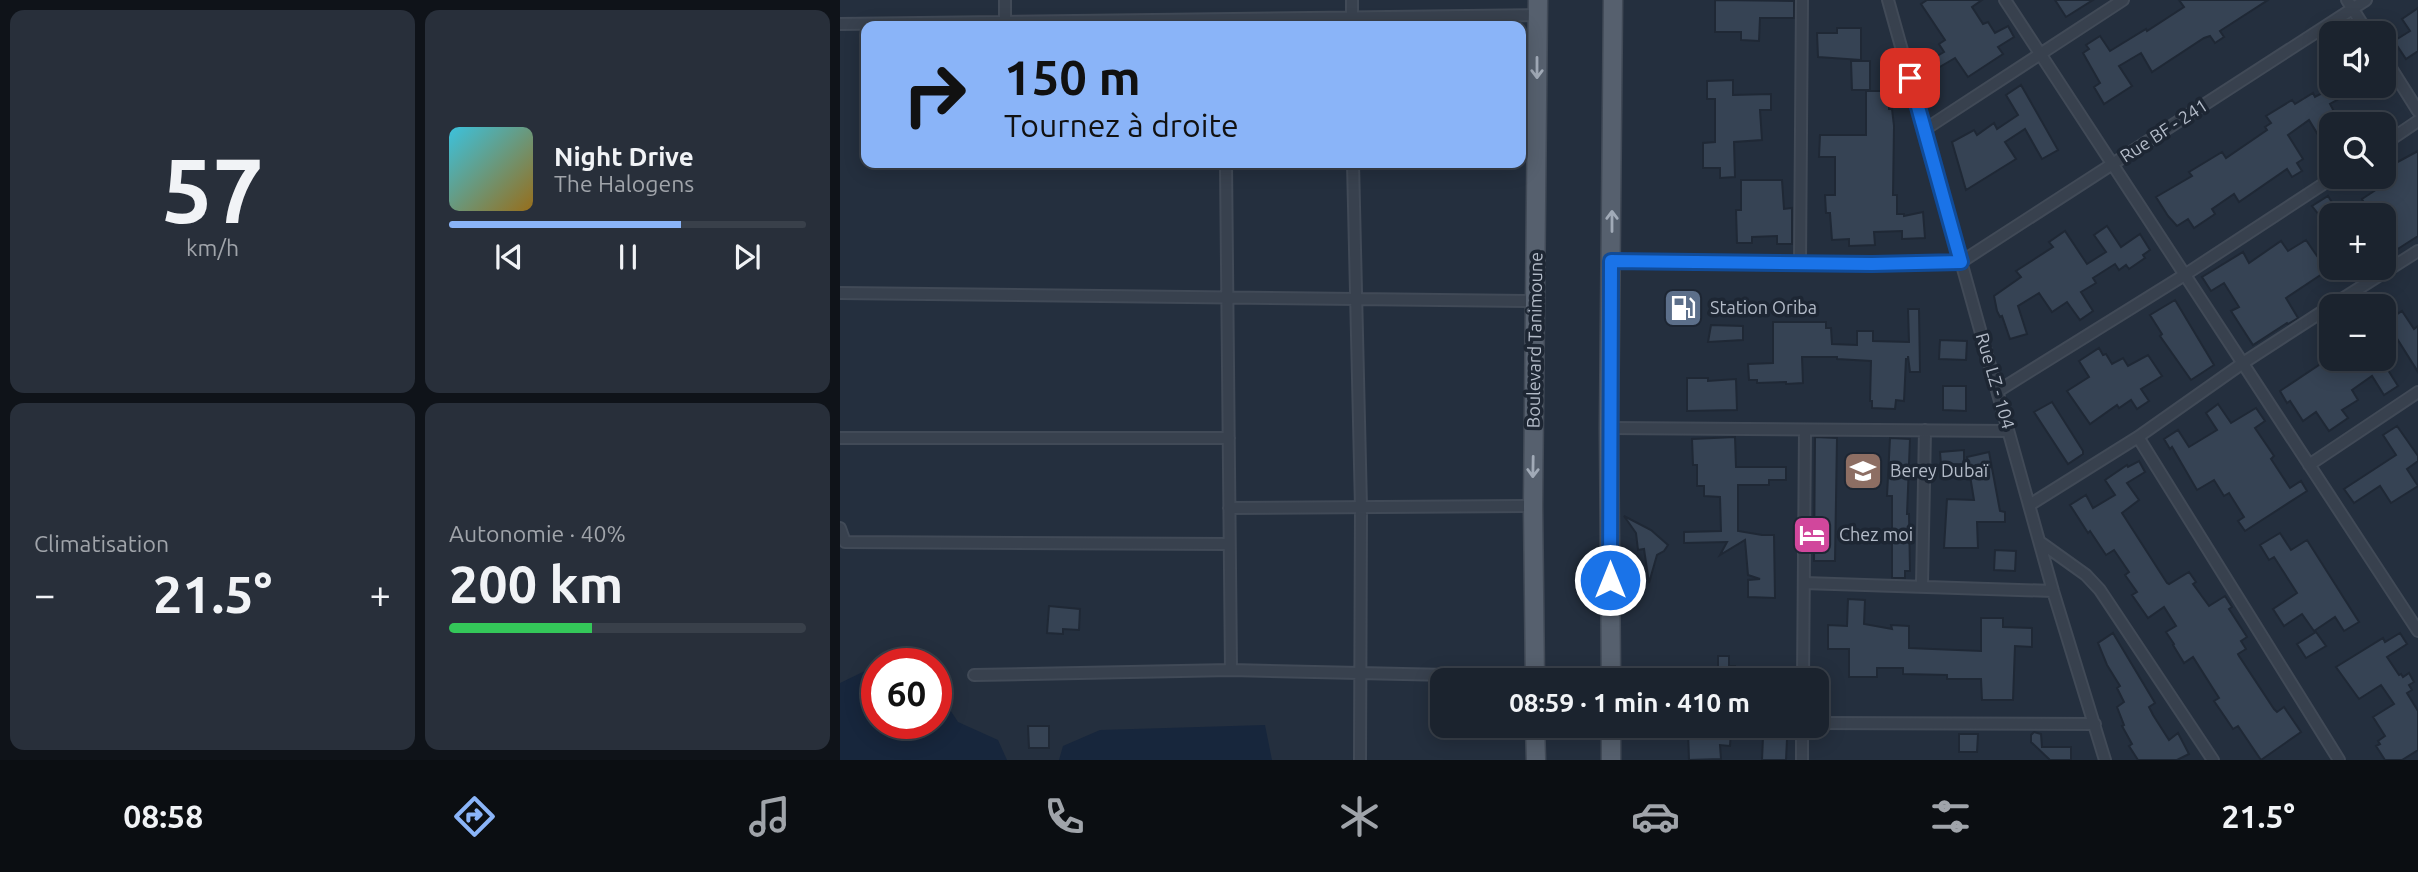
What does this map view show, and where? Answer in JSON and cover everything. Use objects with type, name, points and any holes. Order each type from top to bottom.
[{"type":"main road","points":[[1611,668],[1609,428],[1613,0]]},
{"type":"main road","name":"Boulevard Tanimoune","points":[[1535,668],[1533,506],[1538,7]]},
{"type":"main road","points":[[1535,738],[1536,760]]},
{"type":"main road","points":[[1611,738],[1611,760]]},
{"type":"street","points":[[1005,0],[1005,21]]},
{"type":"street","points":[[1352,0],[1352,21]]},
{"type":"street","points":[[1800,262],[1802,0]]},
{"type":"street","name":"Rue LZ - 104","points":[[1888,0],[2031,504],[2053,591],[2105,760]]},
{"type":"street","points":[[2005,0],[2418,631]]},
{"type":"street","points":[[1924,130],[2123,0]]},
{"type":"street","name":"Rue BF - 241","points":[[1961,262],[2113,164],[2350,4],[2366,0]]},
{"type":"street","points":[[2350,4],[2361,21]]},
{"type":"street","points":[[1364,21],[1538,7]]},
{"type":"street","points":[[840,24],[861,24]]},
{"type":"street","points":[[2396,76],[2418,111]]},
{"type":"street","points":[[2396,136],[2418,121]]},
{"type":"street","points":[[1226,168],[1231,670]]},
{"type":"street","points":[[1353,168],[1354,299],[1361,507],[1360,760]]},
{"type":"street","points":[[1998,391],[2186,274],[2319,187]]},
{"type":"street","points":[[2350,294],[2418,251]]},
{"type":"street","points":[[1611,261],[1872,264],[1961,262]]},
{"type":"street","points":[[840,293],[1535,301]]},
{"type":"street","points":[[2031,504],[2137,437],[2319,314]]},
{"type":"street","points":[[2309,465],[2418,393]]},
{"type":"street","points":[[1609,428],[2008,430]]},
{"type":"street","points":[[1803,668],[1805,430]]},
{"type":"street","points":[[1922,585],[1925,430]]},
{"type":"street","points":[[2137,437],[2339,760]]},
{"type":"street","points":[[840,438],[1229,438]]},
{"type":"street","points":[[1229,509],[1533,506]]},
{"type":"street","points":[[840,528],[845,542],[1228,544]]},
{"type":"street","points":[[2040,542],[2086,575],[2101,590],[2213,760]]},
{"type":"street","points":[[1804,583],[2053,591]]},
{"type":"street","points":[[974,675],[1231,670],[1430,675]]},
{"type":"street","points":[[1829,723],[2095,724]]},
{"type":"street","points":[[1802,738],[1802,760]]},
{"type":"water","points":[[861,673],[861,739],[952,739],[952,713],[958,722],[998,740],[1007,760],[840,760],[840,683]]},
{"type":"water","points":[[1265,725],[1272,760],[1059,760],[1063,746],[1100,730]]},
{"type":"building","points":[[1715,0],[1794,1],[1794,18],[1760,18],[1759,41],[1741,40],[1741,32],[1715,32]]},
{"type":"building","points":[[1927,0],[1982,0],[1972,7],[1983,24],[1988,22],[1995,33],[2008,26],[2014,37],[1998,47],[2003,54],[1968,77],[1955,58],[1938,68],[1932,59],[1944,52],[1939,44],[1945,40],[1921,4]]},
{"type":"building","points":[[2055,0],[2093,0],[2066,17]]},
{"type":"building","points":[[2179,0],[2268,0],[2220,31],[2224,37],[2215,43],[2210,36],[2204,38],[2152,72],[2141,53],[2119,66],[2132,86],[2104,104],[2094,87],[2100,83],[2083,53],[2089,49],[2086,45],[2100,36],[2110,51],[2184,7]]},
{"type":"building","points":[[2418,8],[2418,51],[2406,59],[2396,44],[2396,40],[2410,31],[2402,19]]},
{"type":"building","points":[[1837,28],[1861,28],[1861,60],[1818,57],[1817,33],[1837,33]]},
{"type":"building","points":[[1851,61],[1870,61],[1870,90],[1852,90]]},
{"type":"building","points":[[1733,80],[1733,95],[1771,94],[1771,110],[1760,110],[1762,140],[1734,142],[1735,177],[1720,178],[1720,168],[1703,168],[1703,143],[1715,142],[1715,99],[1707,99],[1707,81]]},
{"type":"building","points":[[2021,85],[2058,150],[2042,159],[2025,129],[2005,142],[2016,159],[1966,190],[1952,142],[1974,130],[1977,135],[1994,123],[1997,129],[2018,115],[2006,95]]},
{"type":"building","points":[[1866,91],[1889,91],[1889,109],[1892,109],[1894,126],[1893,195],[1897,195],[1897,214],[1904,216],[1923,212],[1925,238],[1902,239],[1902,231],[1874,232],[1875,245],[1849,246],[1849,239],[1832,240],[1830,213],[1826,213],[1825,195],[1835,195],[1835,157],[1819,157],[1820,135],[1866,135]]},
{"type":"building","points":[[2313,93],[2315,97],[2319,95],[2319,98],[2341,98],[2330,104],[2334,112],[2319,112],[2319,136],[2309,120],[2288,135],[2303,159],[2297,163],[2302,171],[2292,177],[2287,169],[2239,202],[2234,194],[2212,209],[2215,214],[2194,228],[2188,219],[2177,226],[2168,216],[2156,197],[2192,176],[2189,172],[2222,152],[2226,158],[2267,130],[2265,127],[2271,123],[2266,116],[2292,100],[2295,104]]},
{"type":"building","points":[[2418,151],[2418,236],[2396,250],[2396,203],[2360,203],[2377,189],[2396,189],[2396,163]]},
{"type":"building","points":[[1741,180],[1782,180],[1784,209],[1792,208],[1792,244],[1777,244],[1777,236],[1752,237],[1752,243],[1737,243],[1736,210],[1741,210]]},
{"type":"building","points":[[2328,196],[2332,203],[2319,203],[2319,215],[2312,206]]},
{"type":"building","points":[[2107,226],[2121,247],[2140,234],[2150,250],[2143,255],[2145,258],[2129,269],[2126,265],[2119,270],[2115,264],[2093,278],[2096,283],[2081,292],[2093,311],[2080,320],[2067,302],[2052,312],[2039,293],[2018,306],[2027,334],[2010,339],[2002,316],[2000,317],[1997,311],[1994,296],[2021,277],[2016,271],[2053,247],[2049,242],[2065,231],[2087,264],[2106,252],[2094,235]]},
{"type":"building","points":[[2306,240],[2317,256],[2319,255],[2319,276],[2286,298],[2298,318],[2253,345],[2231,311],[2239,307],[2224,283],[2211,291],[2202,277],[2243,252],[2249,263],[2281,241],[2288,251]]},
{"type":"building","points":[[1673,300],[1697,302],[1695,318],[1671,316]]},
{"type":"building","points":[[2175,300],[2214,365],[2191,380],[2160,336],[2162,334],[2150,315]]},
{"type":"building","points":[[1908,309],[1919,309],[1920,372],[1910,372],[1908,356],[1904,401],[1896,400],[1895,409],[1872,408],[1871,361],[1802,357],[1803,383],[1757,383],[1757,380],[1749,380],[1748,364],[1773,363],[1773,322],[1826,322],[1826,328],[1831,328],[1832,344],[1857,345],[1857,331],[1873,331],[1873,341],[1909,342]]},
{"type":"building","points":[[2402,311],[2414,329],[2418,326],[2418,372],[2396,337],[2396,315]]},
{"type":"building","points":[[1711,325],[1743,326],[1743,340],[1708,342]]},
{"type":"building","points":[[1940,340],[1967,341],[1966,360],[1939,359]]},
{"type":"building","points":[[2099,348],[2112,364],[2123,358],[2128,366],[2148,355],[2162,376],[2141,389],[2149,401],[2137,409],[2131,400],[2119,408],[2117,405],[2090,424],[2067,391],[2089,377],[2079,361]]},
{"type":"building","points":[[2319,365],[2319,371],[2389,371],[2398,386],[2384,395],[2372,376],[2352,390],[2358,400],[2342,410],[2348,418],[2329,431],[2316,412],[2303,421],[2280,391]]},
{"type":"building","points":[[1687,378],[1708,378],[1708,381],[1736,379],[1737,410],[1687,411]]},
{"type":"building","points":[[1943,386],[1966,386],[1966,411],[1943,410]]},
{"type":"building","points":[[2052,402],[2083,451],[2083,454],[2068,464],[2034,412]]},
{"type":"building","points":[[2218,404],[2231,423],[2256,408],[2265,421],[2255,428],[2274,456],[2271,459],[2290,488],[2301,481],[2307,491],[2245,531],[2238,521],[2244,517],[2229,493],[2224,496],[2214,480],[2197,490],[2172,447],[2170,449],[2164,439],[2178,430],[2189,447],[2217,430],[2206,413]]},
{"type":"building","points":[[2397,426],[2418,456],[2418,461],[2407,469],[2418,486],[2391,503],[2380,486],[2354,503],[2344,489],[2396,455],[2383,435]]},
{"type":"building","points":[[1735,437],[1736,467],[1786,467],[1786,480],[1769,480],[1769,485],[1738,485],[1738,531],[1774,535],[1775,598],[1748,597],[1748,580],[1760,579],[1748,575],[1745,540],[1720,555],[1727,542],[1684,543],[1684,532],[1721,531],[1720,497],[1704,496],[1704,486],[1697,486],[1697,465],[1693,465],[1692,439]]},
{"type":"building","points":[[1815,437],[1837,438],[1835,561],[1814,561]]},
{"type":"building","points":[[1890,438],[1910,439],[1907,514],[1910,571],[1905,571],[1905,578],[1892,578],[1892,496],[1887,496]]},
{"type":"building","points":[[1964,450],[1964,464],[1941,465],[1940,452]]},
{"type":"building","points":[[1989,452],[2000,511],[2005,512],[2005,522],[1977,522],[1978,548],[1944,548],[1947,499],[1974,500],[1967,457]]},
{"type":"building","points":[[2139,461],[2145,472],[2127,483],[2139,500],[2122,513],[2167,583],[2189,572],[2196,582],[2193,584],[2209,606],[2225,596],[2232,607],[2229,609],[2247,637],[2241,641],[2246,649],[2238,654],[2239,656],[2274,709],[2277,712],[2284,707],[2301,732],[2261,760],[2238,726],[2233,729],[2214,701],[2219,698],[2193,657],[2184,663],[2166,632],[2176,626],[2164,607],[2148,618],[2132,595],[2137,592],[2125,575],[2129,572],[2114,550],[2106,555],[2070,505],[2086,495],[2093,508],[2115,495],[2105,480],[2127,465],[2128,467]]},
{"type":"building","points":[[1624,516],[1651,530],[1668,545],[1657,555],[1649,583],[1644,549],[1638,550],[1636,533]]},
{"type":"building","points":[[2280,533],[2291,550],[2307,540],[2359,622],[2344,631],[2335,617],[2314,631],[2302,614],[2284,626],[2273,609],[2297,593],[2274,557],[2269,560],[2260,545]]},
{"type":"building","points":[[1995,550],[2016,551],[2015,571],[1994,570]]},
{"type":"building","points":[[1848,599],[1865,600],[1864,624],[1892,629],[1891,625],[1909,626],[1909,648],[1981,651],[1981,618],[2003,618],[2003,627],[2032,628],[2032,647],[2015,646],[2013,700],[1982,700],[1981,679],[1947,679],[1947,675],[1903,674],[1903,668],[1877,668],[1877,677],[1849,677],[1849,649],[1828,649],[1828,625],[1847,626]]},
{"type":"building","points":[[1049,606],[1080,609],[1079,630],[1063,629],[1063,634],[1047,633]]},
{"type":"building","points":[[2316,632],[2326,646],[2306,658],[2297,644]]},
{"type":"building","points":[[2113,633],[2155,703],[2149,707],[2153,715],[2169,740],[2178,733],[2189,754],[2177,760],[2138,760],[2129,746],[2132,744],[2122,726],[2124,725],[2117,707],[2124,702],[2117,688],[2120,686],[2098,643]]},
{"type":"building","points":[[2400,633],[2407,644],[2387,657],[2399,675],[2403,677],[2409,673],[2414,682],[2409,685],[2412,690],[2407,693],[2418,711],[2418,750],[2402,760],[2385,760],[2376,746],[2385,736],[2373,717],[2394,704],[2381,685],[2359,699],[2336,667],[2383,638],[2385,642]]},
{"type":"building","points":[[1718,656],[1729,656],[1729,666],[1735,668],[1697,668],[1718,667]]},
{"type":"building","points":[[1028,726],[1049,726],[1049,748],[1029,748]]},
{"type":"building","points":[[2034,732],[2041,734],[2042,747],[2071,747],[2071,760],[2050,760],[2031,742]]},
{"type":"building","points":[[1959,734],[1978,734],[1977,752],[1959,752]]},
{"type":"building","points":[[1688,738],[1730,738],[1730,746],[1720,745],[1721,759],[1689,760]]},
{"type":"building","points":[[1763,738],[1787,739],[1786,760],[1762,760]]},
{"type":"place","name":"Station Oriba","points":[[1683,308]]},
{"type":"place","name":"Berey Dubaï","points":[[1863,471]]},
{"type":"place","name":"Chez moi","points":[[1812,535]]},
{"type":"route","points":[[1610,580],[1611,261],[1872,264],[1961,262],[1910,78]]}]
